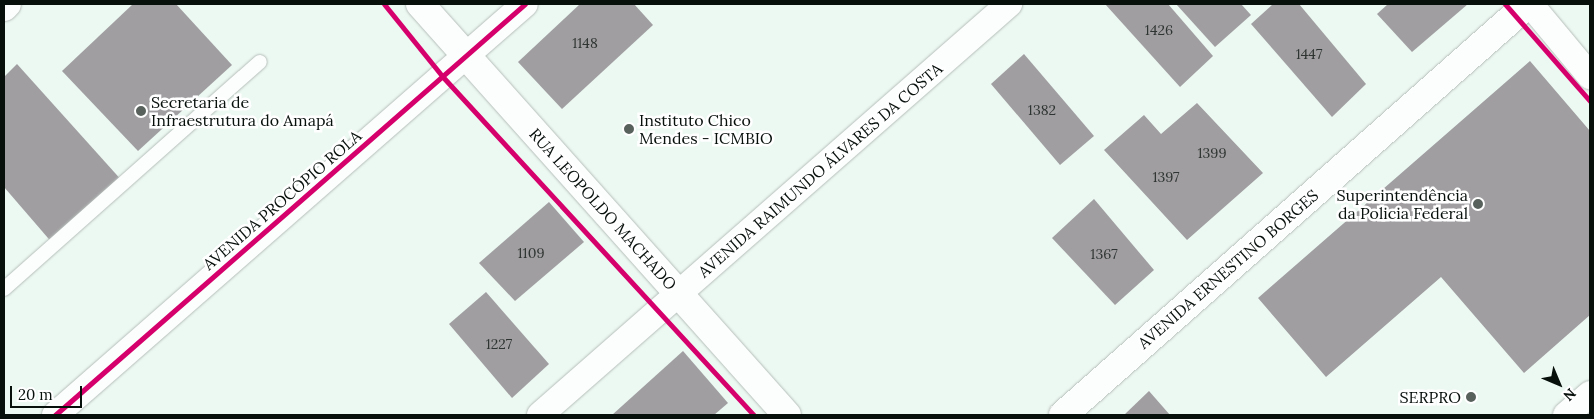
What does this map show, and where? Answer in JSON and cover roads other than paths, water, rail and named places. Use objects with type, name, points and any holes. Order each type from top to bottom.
[{"type":"street","name":"RUA LEOPOLDO MACHADO","points":[[420,4],[786,415]]},
{"type":"street","name":"AVENIDA PROCÓPIO ROLA","points":[[56,415],[525,4]]},
{"type":"street","name":"AVENIDA RAIMUNDO ÁLVARES DA COSTA","points":[[540,415],[1008,4]]},
{"type":"street","points":[[1529,4],[1590,76]]},
{"type":"street","name":"AVENIDA ERNESTINO BORGES","points":[[1063,415],[1529,4]]},
{"type":"street","points":[[1566,415],[1590,394]]},
{"type":"lane","points":[[4,290],[260,62]]},
{"type":"place","name":"Secretaria de Infraestrutura do Amapá","points":[[141,111]]},
{"type":"place","name":"Instituto Chico Mendes - ICMBIO","points":[[629,129]]},
{"type":"place","name":"Superintendência da Policia Federal","points":[[1478,204]]},
{"type":"place","name":"SERPRO","points":[[1471,397]]}]
